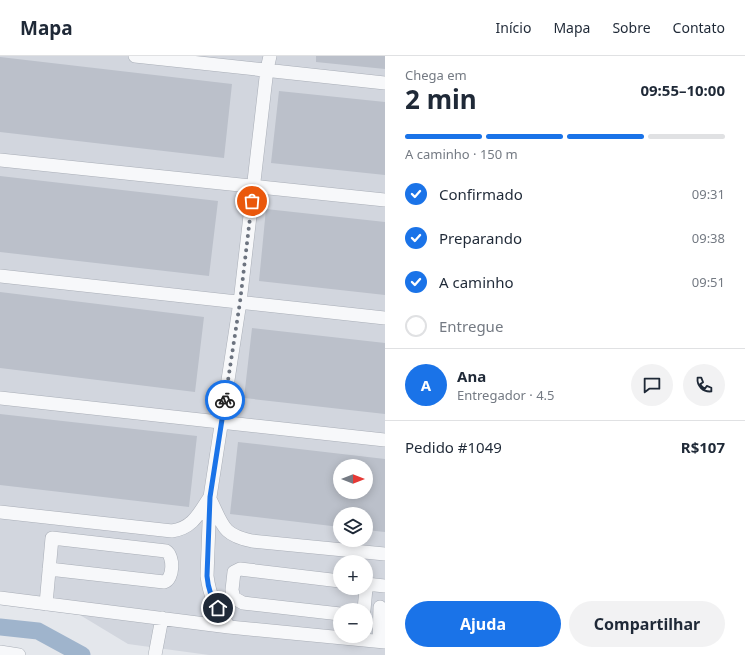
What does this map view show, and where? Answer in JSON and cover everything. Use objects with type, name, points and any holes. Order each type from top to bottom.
[{"type":"street","points":[[135,56],[267,69],[385,83]]},
{"type":"street","points":[[229,627],[212,599],[208,587],[207,576],[210,497],[240,302],[267,69],[270,56]]},
{"type":"street","points":[[0,160],[385,200]]},
{"type":"street","points":[[0,276],[385,318]]},
{"type":"street","points":[[0,398],[385,440]]},
{"type":"street","points":[[0,512],[172,531],[180,530],[188,526],[196,518],[210,497]]},
{"type":"street","points":[[210,497],[223,527],[232,535],[242,539],[385,554]]},
{"type":"street","points":[[46,604],[49,569],[52,538],[166,551],[170,554],[172,562],[170,578],[168,581],[164,582],[49,569]]},
{"type":"street","points":[[333,580],[240,569],[234,572],[232,590],[234,598],[243,603],[333,613]]},
{"type":"street","points":[[373,585],[385,586]]},
{"type":"street","points":[[0,598],[229,627],[333,636]]},
{"type":"street","points":[[380,607],[382,642]]},
{"type":"street","points":[[155,655],[162,618]]},
{"type":"street","points":[[0,652],[19,655]]},
{"type":"shaded area","points":[[0,56],[385,56],[385,655],[209,655],[128,644],[80,615],[0,605]]},
{"type":"building","points":[[316,56],[385,56],[385,69],[316,62]]},
{"type":"building","points":[[0,57],[232,84],[224,158],[0,132]]},
{"type":"building","points":[[279,91],[385,102],[385,175],[271,163]]},
{"type":"building","points":[[0,176],[218,201],[209,276],[0,252]]},
{"type":"building","points":[[266,209],[385,222],[385,295],[259,281]]},
{"type":"building","points":[[0,292],[204,317],[195,392],[0,368]]},
{"type":"building","points":[[252,328],[385,343],[385,414],[244,398]]},
{"type":"building","points":[[0,414],[197,436],[189,507],[0,485]]},
{"type":"building","points":[[238,442],[385,459],[385,532],[373,531],[373,507],[333,507],[333,526],[230,514]]},
{"type":"waterway","points":[[0,627],[38,631],[82,655]]},
{"type":"way so far","points":[[225,400],[240,302],[252,201]]},
{"type":"route","points":[[218,608],[212,599],[208,587],[207,576],[210,497],[225,400]]}]
